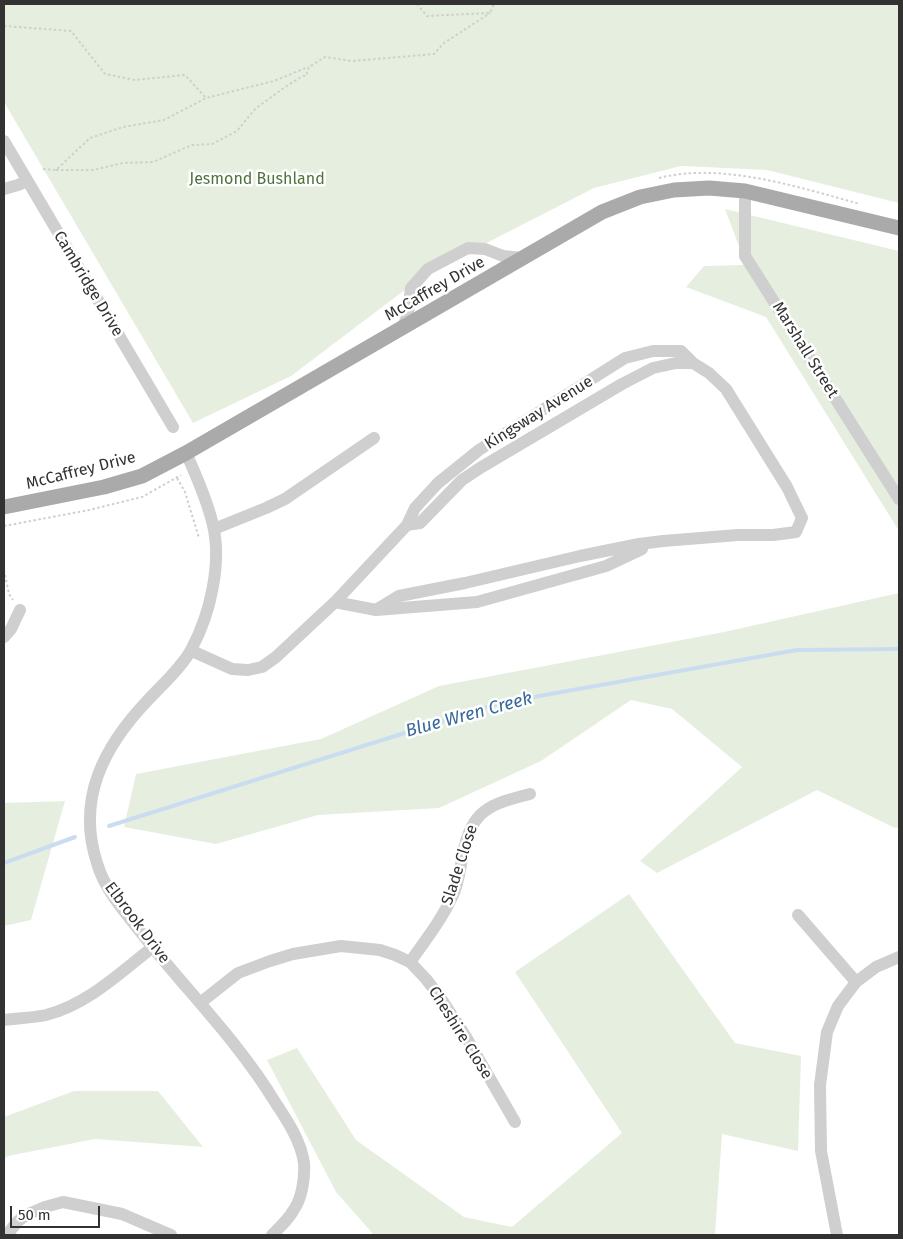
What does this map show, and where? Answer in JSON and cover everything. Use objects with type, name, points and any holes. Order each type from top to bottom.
[{"type":"main road","name":"McCaffrey Drive","points":[[4,507],[104,487],[142,476],[186,453],[602,212],[640,197],[674,190],[709,188],[745,192],[899,228]]},
{"type":"street","name":"Cambridge Drive","points":[[4,141],[173,427]]},
{"type":"street","points":[[4,189],[27,181]]},
{"type":"street","name":"Marshall Street","points":[[745,192],[745,256],[899,499]]},
{"type":"street","points":[[403,328],[408,313],[411,288],[428,269],[468,248],[485,249],[504,256],[522,258]]},
{"type":"street","name":"Kingsway Avenue","points":[[192,651],[232,670],[255,670],[262,667],[276,657],[335,602],[407,525],[415,508],[438,484],[480,450],[625,358],[653,351],[681,351],[693,363],[709,372],[726,389],[787,487],[802,518],[796,532],[664,541],[580,556],[465,583],[399,596],[376,610]]},
{"type":"street","name":"Kingsway Avenue","points":[[407,525],[420,523],[462,480],[622,384],[653,368],[676,363],[693,363]]},
{"type":"street","points":[[214,529],[285,499],[374,438]]},
{"type":"street","name":"Elbrook Drive","points":[[186,453],[202,488],[214,529],[215,567],[212,594],[192,651],[138,710],[112,745],[94,782],[90,800],[90,835],[97,866],[110,892],[255,1071],[295,1135],[304,1170],[298,1201],[293,1212],[272,1235]]},
{"type":"street","name":"Kingsway Avenue","points":[[335,602],[376,610],[477,602],[606,566],[664,541]]},
{"type":"street","points":[[6,631],[20,610]]},
{"type":"street","name":"Slade Close","points":[[410,962],[442,916],[454,893],[460,874],[468,830],[474,820],[483,810],[493,805],[530,794]]},
{"type":"street","points":[[798,915],[856,982]]},
{"type":"street","name":"Cheshire Close","points":[[200,1003],[238,973],[293,954],[341,946],[380,950],[410,962],[426,979],[466,1037],[515,1122]]},
{"type":"street","points":[[4,1020],[47,1015],[67,1007],[91,994],[153,947]]},
{"type":"street","points":[[837,1235],[820,1151],[820,1085],[827,1032],[838,1006],[856,982],[876,967],[899,957]]},
{"type":"street","points":[[8,1235],[17,1222],[26,1215],[45,1206],[63,1202],[122,1214],[171,1235]]},
{"type":"path","points":[[417,4],[427,16],[490,13]]},
{"type":"path","points":[[56,170],[90,138],[122,128],[164,120],[206,98],[274,81],[309,67],[325,57],[352,61],[434,54],[444,43],[490,13],[494,4]]},
{"type":"path","points":[[4,26],[70,31],[105,74],[135,80],[185,75],[206,98]]},
{"type":"path","points":[[43,169],[93,170],[123,163],[153,162],[192,145],[212,144],[237,131],[254,109],[285,86],[306,76],[309,67]]},
{"type":"path","points":[[4,526],[89,510],[142,497],[181,476]]},
{"type":"path","points":[[177,478],[185,492],[199,538]]},
{"type":"path","points":[[4,570],[9,594],[20,610]]},
{"type":"green space","name":"Jesmond Bushland","points":[[4,4],[899,4],[899,203],[767,170],[681,166],[594,188],[426,274],[291,376],[193,423],[4,102]]},
{"type":"green space","points":[[725,209],[899,251],[899,531],[766,317],[686,287],[704,266],[746,265]]},
{"type":"green space","points":[[899,593],[899,827],[895,828],[817,790],[657,873],[640,861],[742,767],[672,709],[631,700],[541,761],[439,808],[318,815],[216,844],[124,827],[136,774],[321,739],[439,686],[724,632]]},
{"type":"green space","points":[[65,801],[31,920],[4,926],[4,803]]},
{"type":"green space","points":[[629,894],[735,1043],[801,1056],[798,1151],[722,1134],[715,1235],[374,1235],[336,1192],[267,1060],[297,1048],[356,1140],[464,1217],[512,1227],[622,1133],[515,972]]},
{"type":"green space","points":[[74,1091],[158,1091],[203,1147],[95,1139],[8,1156],[4,1159],[4,1117]]},
{"type":"waterway","name":"Blue Wren Creek","points":[[109,826],[500,703],[797,650],[899,649]]},
{"type":"waterway","name":"Blue Wren Creek","points":[[4,863],[75,837]]}]
